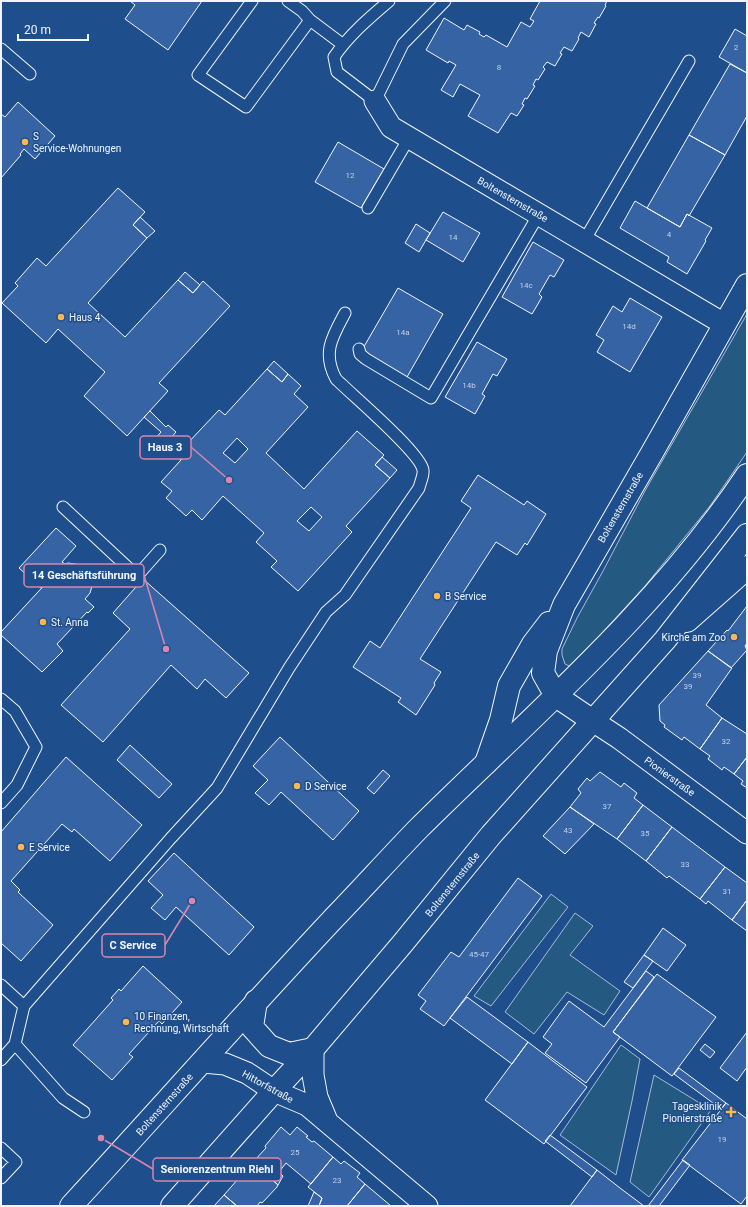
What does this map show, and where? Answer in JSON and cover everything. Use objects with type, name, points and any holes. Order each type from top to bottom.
[{"type":"main road","name":"Boltensternstraße","points":[[593,721],[556,696],[544,673],[546,651],[564,605],[747,285]]},
{"type":"main road","name":"Boltensternstraße","points":[[71,1206],[203,1062],[256,1001],[415,832],[556,696],[665,581],[704,534],[747,475]]},
{"type":"main road","name":"Boltensternstraße","points":[[172,1206],[313,1049],[492,835],[665,640],[747,535]]},
{"type":"main road","name":"Boltensternstraße","points":[[665,640],[747,567]]},
{"type":"main road","points":[[486,763],[501,720],[509,686],[533,644],[564,605]]},
{"type":"main road","points":[[256,1001],[252,1027],[269,1046],[289,1054],[313,1049]]},
{"type":"street","name":"Boltensternstraße","points":[[375,101],[391,127],[408,138],[724,324]]},
{"type":"street","name":"Pionierstraße","points":[[593,721],[619,738],[747,833]]},
{"type":"street","name":"Hittorfstraße","points":[[313,1049],[313,1075],[317,1097],[328,1123]]},
{"type":"street","name":"Hittorfstraße","points":[[203,1062],[225,1064],[248,1073],[274,1091],[307,1105],[427,1206]]},
{"type":"lane","points":[[252,1],[198,75],[246,107],[310,20]]},
{"type":"lane","points":[[288,1],[342,44]]},
{"type":"lane","points":[[389,1],[362,24],[342,44],[334,57],[337,72],[375,101],[403,44],[445,1]]},
{"type":"lane","points":[[1,49],[30,74]]},
{"type":"lane","points":[[584,241],[689,61]]},
{"type":"lane","points":[[368,208],[408,138]]},
{"type":"lane","points":[[359,350],[360,354],[366,359],[431,398],[539,214]]},
{"type":"lane","points":[[1,1060],[15,1044],[24,1006],[171,838],[217,788],[289,668],[326,612],[345,595],[419,488],[423,471],[417,458],[405,444],[336,379],[331,370],[329,355],[332,336],[345,313]]},
{"type":"lane","points":[[62,507],[137,576],[160,550]]},
{"type":"lane","points":[[1,699],[15,711],[36,747],[17,785],[1,803]]},
{"type":"lane","points":[[1,985],[24,1006]]},
{"type":"lane","points":[[15,1044],[63,1098],[84,1112]]},
{"type":"lane","points":[[1,1148],[16,1162],[1,1178]]},
{"type":"shaded area","points":[[747,314],[747,452],[710,506],[645,586],[571,667],[565,664],[562,649],[577,618],[646,489]]},
{"type":"shaded area","points":[[551,894],[568,907],[491,1006],[474,996]]},
{"type":"shaded area","points":[[575,913],[593,926],[570,955],[620,991],[604,1015],[567,992],[534,1034],[505,1012]]},
{"type":"shaded area","points":[[621,1045],[640,1059],[616,1175],[560,1135]]},
{"type":"shaded area","points":[[654,1075],[711,1110],[649,1197],[630,1182]]},
{"type":"building","points":[[130,1],[202,1],[168,50],[125,19],[135,5]]},
{"type":"building","points":[[540,1],[607,1],[606,6],[599,18],[598,17],[594,23],[596,24],[589,37],[581,32],[572,51],[564,47],[555,66],[547,62],[543,67],[545,69],[533,85],[535,86],[527,99],[525,98],[522,104],[524,105],[517,116],[511,113],[498,133],[468,116],[480,95],[460,84],[453,97],[441,90],[456,65],[449,61],[448,63],[426,50],[444,18],[464,30],[467,25],[480,32],[479,34],[484,37],[486,35],[507,47],[521,22],[530,27],[534,21],[530,19]]},
{"type":"building","points":[[735,29],[747,36],[747,73],[719,57]]},
{"type":"building","points":[[730,64],[747,73],[747,116],[725,155],[689,135]]},
{"type":"building","name":"S Service-Wohnungen","points":[[18,102],[55,136],[35,159],[24,149],[20,154],[21,155],[1,178],[1,114],[5,117]]},
{"type":"building","points":[[689,135],[725,155],[689,216],[687,214],[680,227],[647,208]]},
{"type":"building","points":[[338,142],[384,169],[361,208],[315,182]]},
{"type":"building","name":"Haus 4","points":[[118,188],[145,212],[133,225],[147,238],[88,303],[125,337],[178,280],[193,293],[203,281],[230,306],[159,383],[168,391],[127,436],[84,396],[105,372],[58,329],[46,343],[2,303],[18,286],[15,283],[37,258],[46,266]]},
{"type":"building","points":[[635,201],[680,227],[687,214],[712,228],[687,274],[667,262],[669,257],[620,228]]},
{"type":"building","points":[[443,212],[480,233],[463,262],[426,240]]},
{"type":"building","points":[[140,217],[155,231],[147,238],[133,225]]},
{"type":"building","points":[[416,224],[430,233],[419,252],[405,243]]},
{"type":"building","points":[[533,242],[564,260],[554,277],[550,275],[539,294],[542,297],[532,314],[502,297]]},
{"type":"building","points":[[185,272],[200,285],[193,293],[178,280]]},
{"type":"building","points":[[398,288],[443,314],[407,377],[362,350]]},
{"type":"building","points":[[630,298],[662,317],[630,372],[597,352],[604,340],[596,335],[613,306],[622,312]]},
{"type":"building","points":[[477,342],[507,359],[497,376],[493,374],[482,394],[485,396],[475,414],[445,397]]},
{"type":"building","points":[[274,361],[288,374],[282,382],[267,369]]},
{"type":"building","points":[[267,369],[282,382],[288,374],[301,386],[294,394],[308,407],[266,453],[304,489],[357,431],[384,455],[375,465],[390,478],[346,526],[352,532],[298,591],[271,567],[277,561],[256,542],[264,533],[223,496],[202,520],[192,510],[186,516],[166,498],[172,491],[161,482],[190,450],[185,446],[219,410],[225,415]],"holes":[[[237,438],[248,449],[235,463],[223,453]],[[311,507],[322,517],[309,531],[297,521]]]},
{"type":"building","points":[[150,411],[166,427],[168,425],[176,432],[170,439],[187,454],[181,460],[155,439],[161,432],[144,417]]},
{"type":"building","points":[[382,457],[397,470],[390,478],[375,465]]},
{"type":"building","name":"B Service","points":[[478,475],[524,505],[527,501],[546,514],[527,545],[525,543],[517,555],[496,542],[420,659],[441,672],[434,683],[435,685],[416,715],[398,702],[401,698],[353,667],[370,641],[380,648],[471,508],[461,501]]},
{"type":"building","points":[[56,528],[76,546],[62,562],[65,564],[53,572],[48,578],[50,579],[41,588],[19,568]]},
{"type":"building","name":"St. Anna","points":[[68,563],[83,567],[88,572],[92,586],[90,593],[85,599],[94,607],[88,613],[87,612],[57,644],[63,651],[42,672],[1,635],[1,632],[50,579],[48,578],[53,572]]},
{"type":"building","points":[[143,579],[249,673],[226,698],[205,679],[197,689],[171,665],[103,742],[61,705],[130,629],[113,613]]},
{"type":"building","name":"Kirche am Zoo","points":[[747,606],[747,643],[745,646],[747,650],[731,668],[708,651],[727,630],[728,631]]},
{"type":"building","points":[[708,651],[732,668],[706,705],[722,718],[700,749],[684,737],[682,740],[664,727],[665,725],[660,721],[659,705]]},
{"type":"building","points":[[722,718],[747,734],[747,757],[734,774],[724,767],[722,770],[708,759],[710,756],[700,749]]},
{"type":"building","name":"D Service","points":[[280,737],[359,811],[333,840],[281,792],[269,805],[255,793],[268,780],[253,766]]},
{"type":"building","points":[[130,745],[172,784],[159,798],[117,760]]},
{"type":"building","name":"E Service","points":[[66,757],[142,825],[110,861],[74,829],[72,832],[62,824],[11,881],[20,890],[18,892],[53,925],[21,961],[1,943],[1,832]]},
{"type":"building","points":[[747,757],[747,788],[741,784],[743,781],[734,774]]},
{"type":"building","points":[[383,770],[390,776],[374,794],[367,788]]},
{"type":"building","points":[[600,772],[621,787],[624,783],[637,793],[634,798],[643,805],[617,839],[570,807],[581,793],[578,789],[587,778],[590,781]]},
{"type":"building","points":[[643,805],[672,827],[646,861],[617,839]]},
{"type":"building","points":[[570,807],[594,824],[565,854],[543,836]]},
{"type":"building","points":[[672,827],[725,867],[700,899],[669,876],[667,878],[646,861]]},
{"type":"building","points":[[174,853],[254,927],[229,955],[176,907],[165,920],[151,908],[163,895],[148,881]]},
{"type":"building","points":[[725,867],[747,883],[747,900],[732,920],[708,901],[706,904],[700,899]]},
{"type":"building","points":[[518,878],[542,896],[444,1026],[420,1009],[426,1001],[418,995],[451,952],[459,957]]},
{"type":"building","points":[[747,900],[747,931],[732,920]]},
{"type":"building","points":[[663,928],[686,945],[667,971],[644,955]]},
{"type":"building","points":[[644,955],[653,961],[633,988],[624,982]]},
{"type":"building","name":"10 Finanzen, Rechnung, Wirtschaft","points":[[143,966],[182,1002],[162,1024],[159,1021],[129,1054],[133,1057],[112,1080],[73,1045],[113,1000],[111,998],[119,989],[121,991]]},
{"type":"building","points":[[646,971],[654,977],[613,1032],[620,1037],[586,1083],[545,1053],[552,1044],[543,1037],[569,1001],[604,1027]]},
{"type":"building","points":[[657,974],[716,1017],[672,1076],[613,1032]]},
{"type":"building","points":[[467,997],[528,1042],[512,1064],[450,1018]]},
{"type":"building","points":[[747,1032],[747,1067],[737,1081],[720,1068]]},
{"type":"building","points":[[528,1042],[587,1087],[544,1144],[485,1100]]},
{"type":"building","points":[[705,1044],[715,1052],[710,1058],[700,1050]]},
{"type":"building","points":[[679,1068],[726,1103],[721,1109],[674,1074]]},
{"type":"building","name":"Tagesklinik Pionierstraße","points":[[726,1103],[747,1119],[747,1196],[741,1204],[682,1160]]},
{"type":"building","points":[[281,1127],[290,1135],[297,1127],[308,1136],[306,1137],[312,1142],[314,1141],[333,1157],[311,1184],[286,1163],[279,1172],[283,1176],[278,1185],[253,1162],[266,1148],[265,1146]]},
{"type":"building","points":[[550,1135],[597,1170],[592,1177],[545,1141]]},
{"type":"building","points":[[333,1157],[341,1164],[344,1161],[360,1173],[357,1177],[365,1184],[347,1206],[319,1206],[322,1198],[308,1187]]},
{"type":"building","points":[[683,1160],[690,1165],[659,1206],[648,1206]]},
{"type":"building","points":[[253,1162],[278,1185],[262,1203],[260,1202],[257,1206],[237,1206],[224,1195]]},
{"type":"building","points":[[597,1170],[620,1188],[644,1206],[570,1206]]},
{"type":"building","points":[[365,1184],[391,1206],[347,1206]]},
{"type":"building","points":[[314,1192],[322,1198],[319,1206],[308,1206]]},
{"type":"building","points":[[224,1195],[237,1206],[214,1206]]},
{"type":"place","name":"S Service-Wohnungen","points":[[25,142]]},
{"type":"place","name":"Haus 4","points":[[61,317]]},
{"type":"place","name":"Haus 3","points":[[229,480]]},
{"type":"place","name":"B Service","points":[[437,596]]},
{"type":"place","name":"St. Anna","points":[[43,622]]},
{"type":"place","name":"Kirche am Zoo","points":[[734,637]]},
{"type":"place","name":"14 Geschäftsführung","points":[[166,649]]},
{"type":"place","name":"D Service","points":[[297,786]]},
{"type":"place","name":"E Service","points":[[21,847]]},
{"type":"place","name":"C Service","points":[[192,901]]},
{"type":"place","name":"10 Finanzen, Rechnung, Wirtschaft","points":[[126,1022]]},
{"type":"place","name":"Tagesklinik Pionierstraße","points":[[731,1112]]},
{"type":"place","name":"Seniorenzentrum Riehl","points":[[101,1138]]}]
